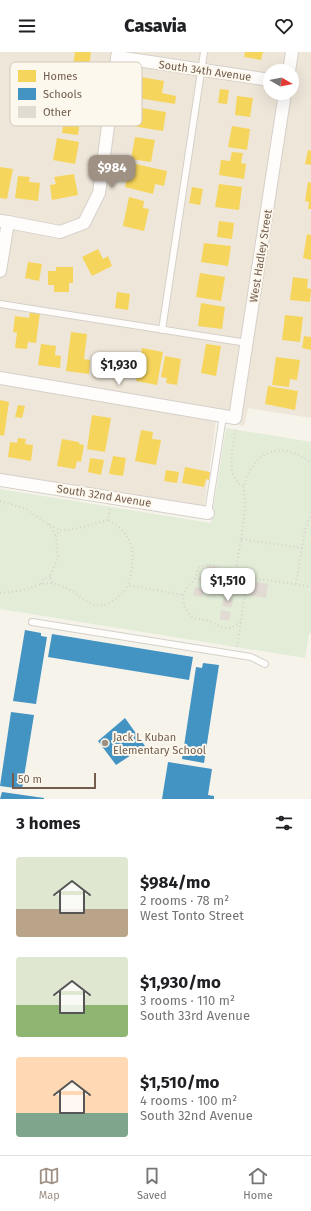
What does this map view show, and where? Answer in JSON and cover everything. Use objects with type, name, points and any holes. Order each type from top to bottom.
[{"type":"street","points":[[290,64],[292,52]]},
{"type":"street","name":"South 34th Avenue","points":[[118,55],[201,70],[263,79]]},
{"type":"street","name":"West Hadley Street","points":[[231,421],[247,343],[284,100]]},
{"type":"street","points":[[0,271],[4,222],[60,232],[84,224],[99,192],[108,126]]},
{"type":"street","points":[[0,378],[231,421]]},
{"type":"street","name":"South 32nd Avenue","points":[[0,480],[208,513]]},
{"type":"lane","points":[[162,330],[204,52]]},
{"type":"lane","points":[[0,304],[247,343]]},
{"type":"lane","points":[[208,513],[231,421]]},
{"type":"lane","points":[[32,622],[251,657],[265,664]]},
{"type":"path","points":[[231,421],[231,466],[234,478],[244,487]]},
{"type":"path","points":[[235,576],[246,512],[244,487],[253,464],[259,458],[273,452],[289,451],[311,463]]},
{"type":"path","points":[[108,520],[112,497]]},
{"type":"path","points":[[0,501],[26,509],[48,524],[60,530],[82,529],[98,522],[108,520],[119,526],[130,541],[133,564],[128,585],[116,599],[100,606],[88,603],[71,590],[52,583],[41,584],[24,590],[0,593]]},
{"type":"path","points":[[296,584],[305,529],[311,513]]},
{"type":"path","points":[[48,524],[56,536],[58,558],[50,576],[52,583]]},
{"type":"path","points":[[56,536],[60,530]]},
{"type":"path","points":[[241,539],[302,548]]},
{"type":"path","points":[[225,577],[218,566],[207,564],[198,568],[195,580],[186,588],[182,595],[185,608],[194,618],[206,620],[217,627],[232,628],[241,622]]},
{"type":"path","points":[[41,584],[43,579],[50,576]]},
{"type":"path","points":[[195,580],[211,580],[235,576],[311,587]]},
{"type":"path","points":[[236,655],[246,586],[243,577]]},
{"type":"path","points":[[128,585],[182,595]]},
{"type":"shaded area","points":[[0,52],[311,52],[311,418],[248,408],[244,426],[216,421],[204,507],[0,476]]},
{"type":"green space","points":[[226,428],[311,442],[311,634],[309,634],[305,658],[0,609],[0,489],[211,523]]},
{"type":"building: Homes","points":[[75,52],[91,52],[90,62],[74,62]]},
{"type":"building: Homes","points":[[245,52],[263,52],[261,60],[244,57]]},
{"type":"building: Homes","points":[[142,77],[164,81],[162,93],[176,96],[175,104],[142,99]]},
{"type":"building: Homes","points":[[220,89],[229,90],[227,104],[218,103]]},
{"type":"building: Homes","points":[[237,96],[253,98],[250,117],[235,115]]},
{"type":"building: Homes","points":[[142,108],[166,112],[163,131],[132,126],[142,126]]},
{"type":"building: Homes","points":[[63,126],[79,126],[78,135],[62,133]]},
{"type":"building: Homes","points":[[232,126],[250,129],[247,150],[228,147]]},
{"type":"building: Homes","points":[[135,137],[155,140],[151,162],[131,159]]},
{"type":"building: Homes","points":[[57,138],[79,142],[75,164],[53,160]]},
{"type":"building: Homes","points":[[308,150],[311,151],[311,165],[305,164]]},
{"type":"building: Homes","points":[[232,152],[243,153],[241,163],[246,164],[244,179],[219,175],[221,160],[230,161]]},
{"type":"building: Homes","points":[[131,163],[167,171],[164,186],[155,184],[153,194],[125,187]]},
{"type":"building: Homes","points":[[0,167],[13,169],[7,199],[0,198]]},
{"type":"building: Homes","points":[[74,174],[78,195],[52,200],[50,185],[56,184],[54,177]]},
{"type":"building: Homes","points":[[18,176],[30,177],[29,182],[40,183],[38,201],[15,198]]},
{"type":"building: Homes","points":[[308,182],[311,183],[311,209],[308,209],[309,202],[305,201]]},
{"type":"building: Homes","points":[[219,184],[242,187],[239,210],[215,207]]},
{"type":"building: Homes","points":[[192,187],[203,189],[200,205],[189,203]]},
{"type":"building: Homes","points":[[129,197],[144,201],[143,208],[149,209],[144,231],[123,226]]},
{"type":"building: Homes","points":[[219,221],[234,223],[232,239],[217,237]]},
{"type":"building: Homes","points":[[307,234],[311,235],[311,260],[303,258]]},
{"type":"building: Homes","points":[[204,243],[231,246],[228,266],[201,262]]},
{"type":"building: Homes","points":[[98,249],[103,259],[108,256],[112,266],[92,276],[82,257]]},
{"type":"building: Homes","points":[[28,262],[42,264],[39,281],[25,278]]},
{"type":"building: Homes","points":[[56,267],[73,267],[73,283],[69,283],[69,292],[54,292],[54,285],[48,285],[48,271],[56,271]]},
{"type":"building: Homes","points":[[200,273],[225,277],[221,301],[196,297]]},
{"type":"building: Homes","points":[[293,277],[308,279],[307,288],[311,289],[310,302],[290,300]]},
{"type":"building: Homes","points":[[117,292],[130,294],[128,310],[115,308]]},
{"type":"building: Homes","points":[[201,303],[225,307],[222,329],[198,326]]},
{"type":"building: Homes","points":[[30,312],[40,313],[36,343],[28,342],[27,349],[15,348],[17,333],[13,332],[15,316],[29,318]]},
{"type":"building: Homes","points":[[285,315],[303,317],[300,342],[282,340]]},
{"type":"building: Homes","points":[[71,332],[87,334],[84,359],[90,360],[89,374],[66,371]]},
{"type":"building: Homes","points":[[304,336],[311,337],[311,350],[302,348]]},
{"type":"building: Homes","points":[[41,344],[56,346],[55,355],[61,356],[60,368],[38,365]]},
{"type":"building: Homes","points":[[206,344],[221,346],[216,376],[201,373]]},
{"type":"building: Homes","points":[[142,348],[163,352],[157,385],[136,381]]},
{"type":"building: Homes","points":[[165,356],[181,359],[177,385],[166,383],[167,378],[161,377]]},
{"type":"building: Homes","points":[[276,357],[300,360],[297,380],[290,379],[289,387],[272,385]]},
{"type":"building: Homes","points":[[100,360],[126,364],[123,380],[97,375]]},
{"type":"building: Homes","points":[[268,386],[298,391],[295,410],[265,404]]},
{"type":"building: Homes","points":[[0,400],[9,402],[4,436],[0,435]]},
{"type":"building: Homes","points":[[18,405],[25,406],[22,418],[15,417]]},
{"type":"building: Homes","points":[[92,415],[111,418],[105,452],[87,449]]},
{"type":"building: Homes","points":[[141,430],[153,432],[152,439],[161,440],[156,465],[135,461]]},
{"type":"building: Homes","points":[[18,438],[26,439],[25,444],[33,445],[31,461],[8,457],[10,442],[17,443]]},
{"type":"building: Homes","points":[[62,439],[79,442],[79,444],[84,445],[81,462],[77,461],[75,469],[57,466]]},
{"type":"building: Homes","points":[[113,456],[126,458],[123,476],[109,474]]},
{"type":"building: Homes","points":[[90,458],[104,460],[101,475],[88,472]]},
{"type":"building: Homes","points":[[185,467],[210,472],[209,480],[206,479],[204,487],[182,483]]},
{"type":"building: Homes","points":[[166,470],[179,472],[177,483],[164,481]]},
{"type":"building: Schools","points":[[25,630],[41,633],[41,636],[47,637],[36,704],[13,701]]},
{"type":"building: Schools","points":[[52,634],[193,657],[189,680],[48,657]]},
{"type":"building: Schools","points":[[203,663],[219,665],[204,763],[182,759],[196,667],[202,668]]},
{"type":"building: Schools","points":[[11,712],[34,715],[22,789],[0,786]]},
{"type":"building: Schools","points":[[125,718],[145,746],[116,765],[98,741]]},
{"type":"building: Schools","points":[[168,762],[212,769],[208,795],[214,796],[214,799],[162,799]]},
{"type":"building: Schools","points":[[2,792],[44,798],[44,799],[0,799]]},
{"type":"building: Other","points":[[207,565],[217,567],[215,576],[205,575]]},
{"type":"building: Other","points":[[251,581],[268,584],[266,598],[248,595]]},
{"type":"building: Other","points":[[195,587],[204,589],[202,597],[193,595]]},
{"type":"building: Other","points":[[224,597],[233,599],[231,608],[222,606]]},
{"type":"building: Other","points":[[221,610],[231,612],[229,621],[220,619]]},
{"type":"place","name":"Jack L Kuban Elementary School","points":[[105,743]]}]
